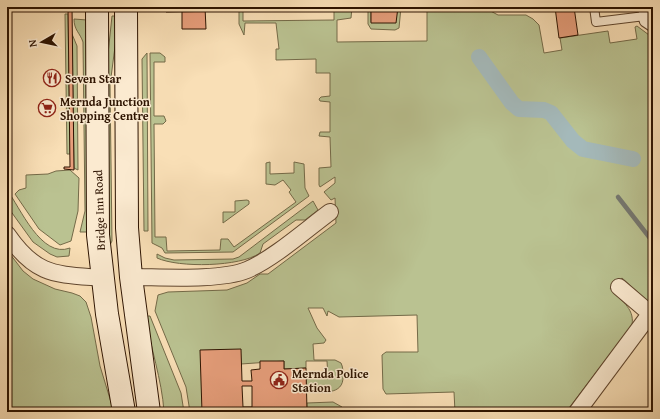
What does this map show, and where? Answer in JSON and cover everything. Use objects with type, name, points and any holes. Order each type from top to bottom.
[{"type":"main road","name":"Bridge Inn Road","points":[[96,7],[98,235],[108,322],[124,412]]},
{"type":"main road","points":[[126,7],[127,228],[131,277],[150,412]]},
{"type":"main road","points":[[102,278],[131,277]]},
{"type":"street","points":[[131,277],[222,275],[246,270],[266,259],[330,212]]},
{"type":"street","points":[[7,234],[24,256],[33,264],[43,269],[74,276],[102,278]]},
{"type":"street","points":[[578,412],[652,315],[619,287]]},
{"type":"lane","points":[[594,7],[596,22],[642,15],[653,15]]},
{"type":"lane","points":[[642,15],[644,22],[653,28]]},
{"type":"green space","points":[[239,7],[243,7],[243,21],[334,20],[334,7],[352,7],[351,18],[337,20],[337,42],[427,41],[427,7],[483,7],[498,15],[526,15],[539,25],[544,53],[562,50],[560,38],[608,31],[610,43],[637,39],[635,27],[637,26],[653,38],[653,306],[622,278],[610,288],[629,309],[631,313],[632,325],[566,412],[455,412],[454,392],[386,394],[383,389],[382,355],[386,352],[418,352],[417,315],[339,317],[328,311],[327,316],[323,308],[308,308],[317,328],[326,340],[324,343],[313,344],[314,360],[335,360],[341,363],[343,368],[343,376],[340,387],[330,392],[306,392],[306,379],[328,378],[327,361],[306,361],[306,368],[284,369],[284,361],[241,364],[202,408],[194,408],[194,412],[190,412],[186,387],[155,311],[158,295],[168,292],[227,290],[247,283],[260,274],[268,274],[336,223],[335,198],[331,200],[324,192],[335,183],[335,177],[320,187],[319,185],[319,168],[331,167],[330,137],[319,136],[320,132],[330,132],[330,102],[320,101],[319,99],[321,97],[330,96],[330,73],[316,73],[316,59],[276,60],[276,49],[279,49],[276,23],[245,23],[244,35],[239,24]]},
{"type":"green space","points":[[368,7],[371,7],[371,22],[398,7],[401,7],[399,28],[395,30],[371,29],[368,24]]},
{"type":"green space","points":[[65,14],[68,14],[70,154],[67,154]]},
{"type":"green space","points":[[112,16],[119,16],[110,85],[112,241],[109,245],[106,73]]},
{"type":"green space","points":[[74,19],[87,20],[89,232],[80,232],[85,211],[83,42],[76,29]]},
{"type":"green space","points":[[72,34],[77,46],[78,170],[74,168]]},
{"type":"green space","points":[[147,53],[148,231],[144,231],[142,59]]},
{"type":"green space","points":[[150,53],[160,53],[165,57],[165,62],[154,62],[154,116],[164,116],[166,121],[163,124],[154,124],[155,237],[166,237],[167,251],[220,250],[221,239],[228,239],[234,247],[296,202],[289,192],[291,190],[283,180],[275,185],[266,184],[266,163],[270,162],[270,174],[294,173],[294,162],[304,164],[305,188],[309,196],[233,252],[165,253],[162,248],[152,243]]},
{"type":"green space","points":[[70,170],[79,178],[78,211],[71,241],[60,245],[39,229],[15,194],[19,190],[26,188],[26,175],[48,174],[56,171]]},
{"type":"green space","points":[[7,190],[32,230],[50,246],[60,249],[70,248],[69,256],[57,257],[33,242],[7,206]]},
{"type":"green space","points":[[235,201],[249,201],[249,204],[223,223],[223,212],[235,212]]},
{"type":"green space","points":[[313,201],[318,210],[305,220],[296,220],[263,244],[260,253],[251,258],[224,263],[194,265],[157,258],[157,254],[174,260],[233,259],[239,257]]},
{"type":"green space","points":[[7,250],[23,271],[33,279],[55,289],[80,296],[86,302],[91,317],[100,366],[114,412],[7,412]]},
{"type":"green space","points":[[146,316],[150,316],[181,393],[184,412],[164,412],[161,388]]},
{"type":"green space","points":[[333,402],[342,407],[344,412],[307,412],[307,403]]},
{"type":"building","points":[[68,7],[72,7],[74,170],[64,169],[64,167],[70,167]]},
{"type":"building","points":[[166,7],[225,7],[225,11],[166,12]]},
{"type":"building","points":[[182,7],[205,7],[206,29],[182,29]]},
{"type":"building","points":[[371,7],[398,7],[396,23],[371,23]]},
{"type":"building","points":[[555,7],[574,7],[578,35],[559,38]]},
{"type":"building","name":"Mernda Police Station","points":[[241,349],[242,381],[252,381],[251,370],[260,369],[260,361],[284,361],[284,369],[306,368],[307,412],[202,412],[200,350]],"holes":[[[242,386],[252,386],[252,407],[243,407]]]},
{"type":"waterway","points":[[479,57],[512,103],[519,109],[544,110],[551,113],[573,141],[583,149],[633,159]]},
{"type":"waterway","points":[[618,197],[653,242]]},
{"type":"place","name":"Seven Star","points":[[52,78]]},
{"type":"place","name":"Mernda Junction Shopping Centre","points":[[47,108]]},
{"type":"place","name":"Mernda Police Station","points":[[279,380]]}]
